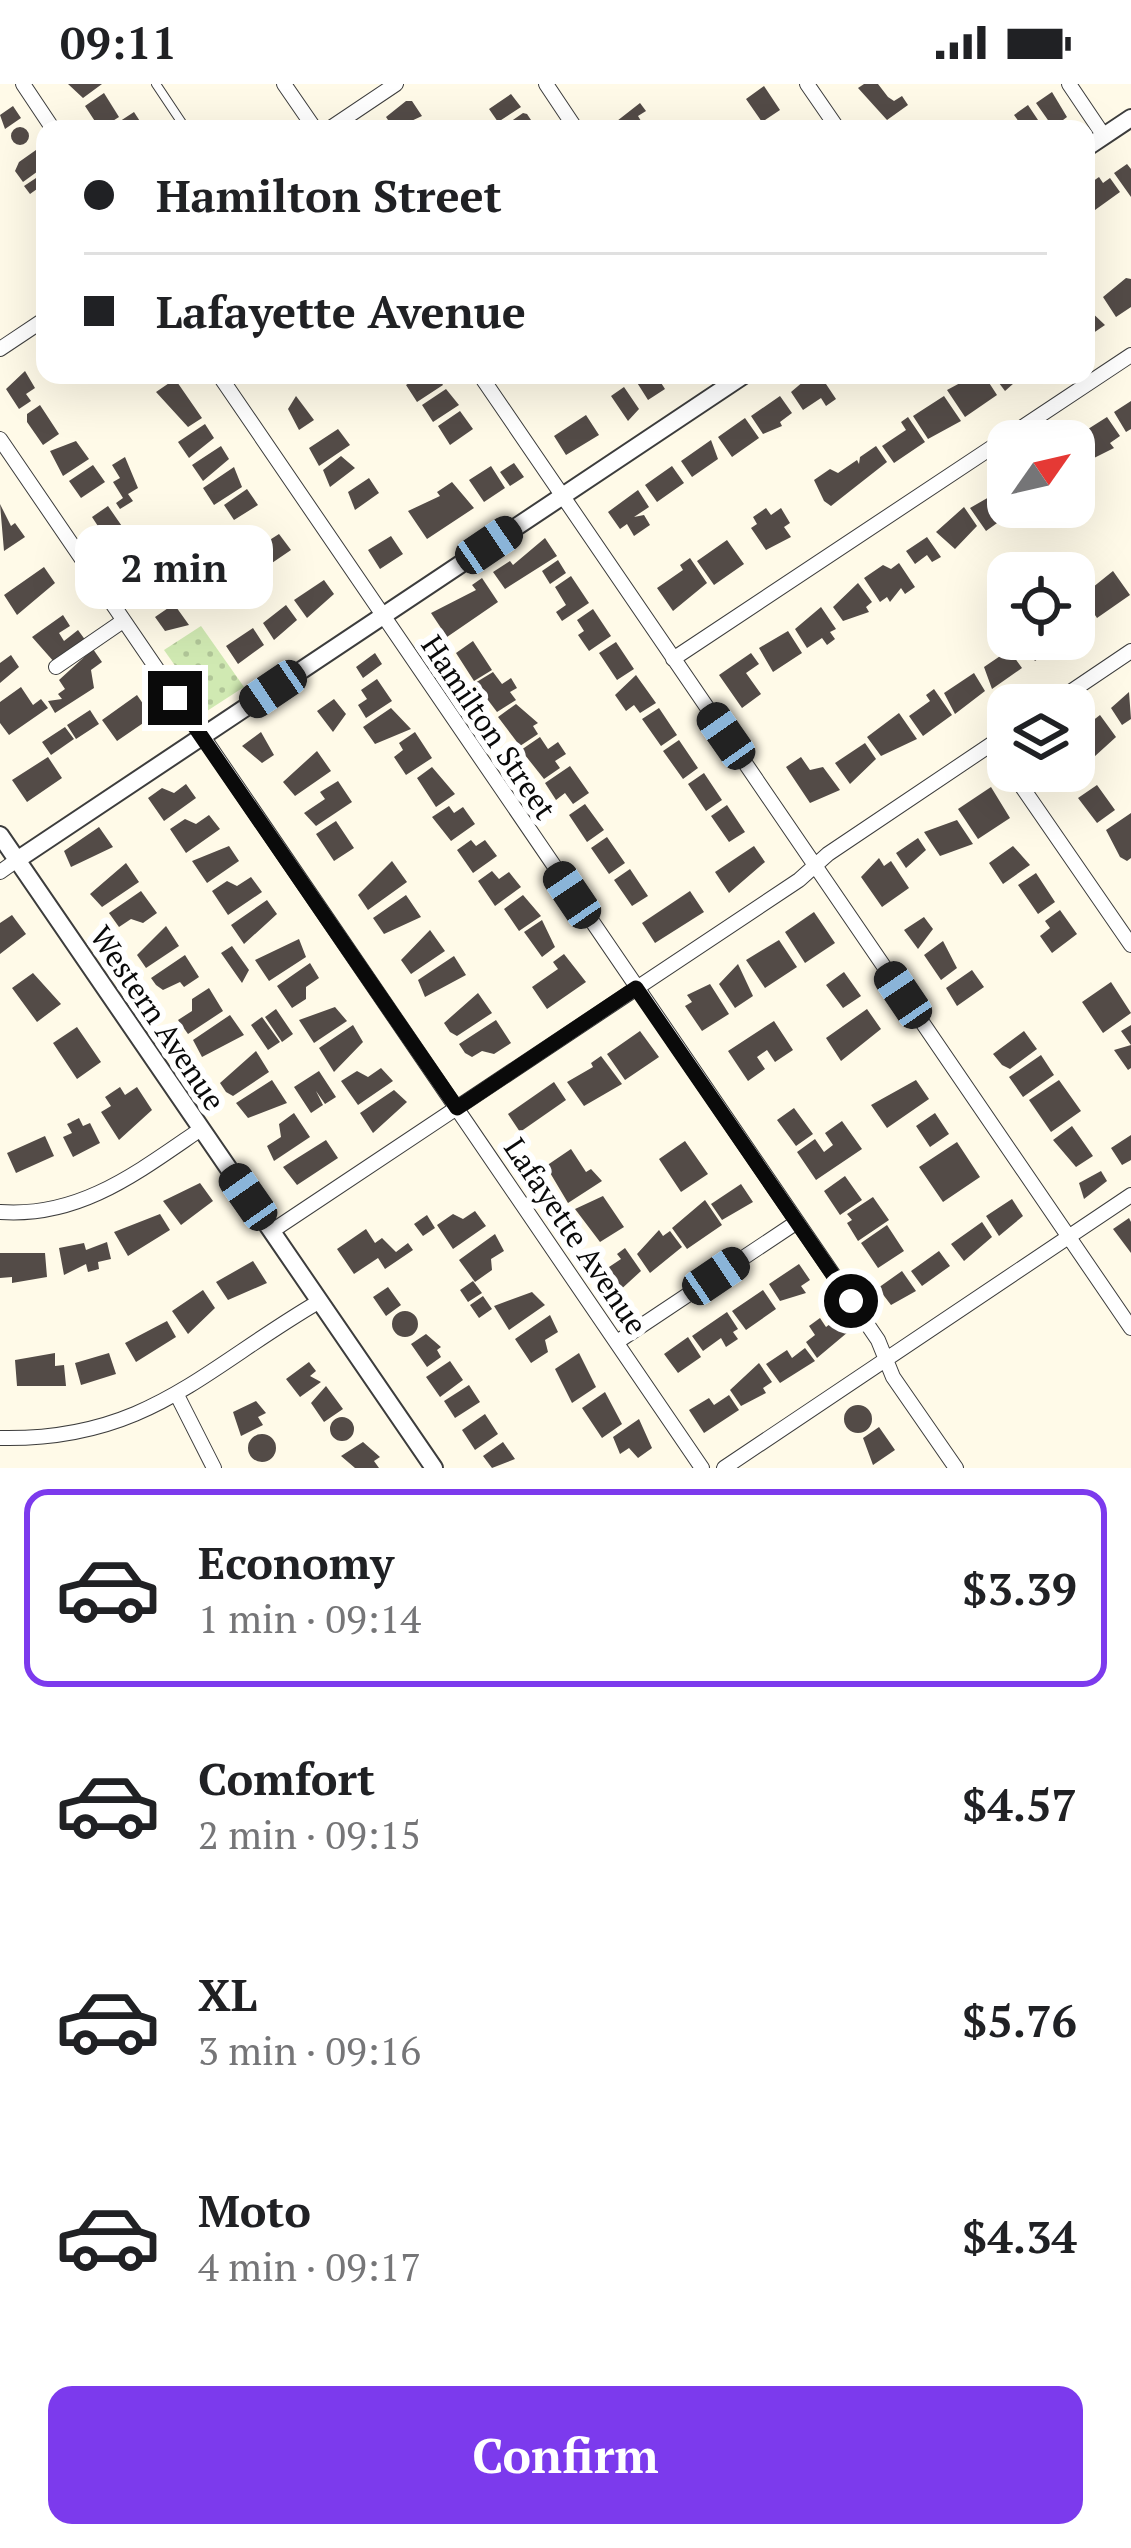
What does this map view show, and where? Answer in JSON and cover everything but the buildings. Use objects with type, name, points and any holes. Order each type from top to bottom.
[{"type":"street","points":[[23,84],[47,120]]},
{"type":"street","points":[[284,84],[309,120]]},
{"type":"street","points":[[342,120],[396,84]]},
{"type":"street","points":[[546,84],[570,120]]},
{"type":"street","points":[[807,84],[832,120]]},
{"type":"street","points":[[1069,84],[1093,120]]},
{"type":"street","points":[[1095,142],[1131,118]]},
{"type":"street","points":[[1095,123],[1104,136]]},
{"type":"street","points":[[0,349],[36,325]]},
{"type":"street","points":[[1095,379],[1131,355]]},
{"type":"street","name":"Hamilton Street","points":[[225,384],[797,1222],[956,1468]]},
{"type":"street","points":[[486,384],[1131,1328]]},
{"type":"street","points":[[0,872],[730,384]]},
{"type":"street","points":[[673,659],[1087,384]]},
{"type":"street","name":"Lafayette Avenue","points":[[0,440],[702,1468]]},
{"type":"street","points":[[56,667],[123,621]]},
{"type":"street","points":[[1082,684],[1131,651]]},
{"type":"street","points":[[272,1231],[987,747]]},
{"type":"street","points":[[1026,792],[1131,946]]},
{"type":"street","name":"Western Avenue","points":[[0,835],[434,1468]]},
{"type":"street","points":[[0,1212],[59,1208],[99,1195],[201,1129]]},
{"type":"street","points":[[724,1468],[1131,1195]]},
{"type":"street","points":[[617,1342],[797,1222]]},
{"type":"street","points":[[0,1438],[84,1432],[178,1397],[320,1301]]},
{"type":"street","points":[[178,1397],[214,1468]]},
{"type":"lane","points":[[156,84],[180,120]]},
{"type":"green space","points":[[201,626],[244,687],[207,711],[164,650]]},
{"type":"route","points":[[175,698],[457,1108],[636,988],[851,1301]]}]
